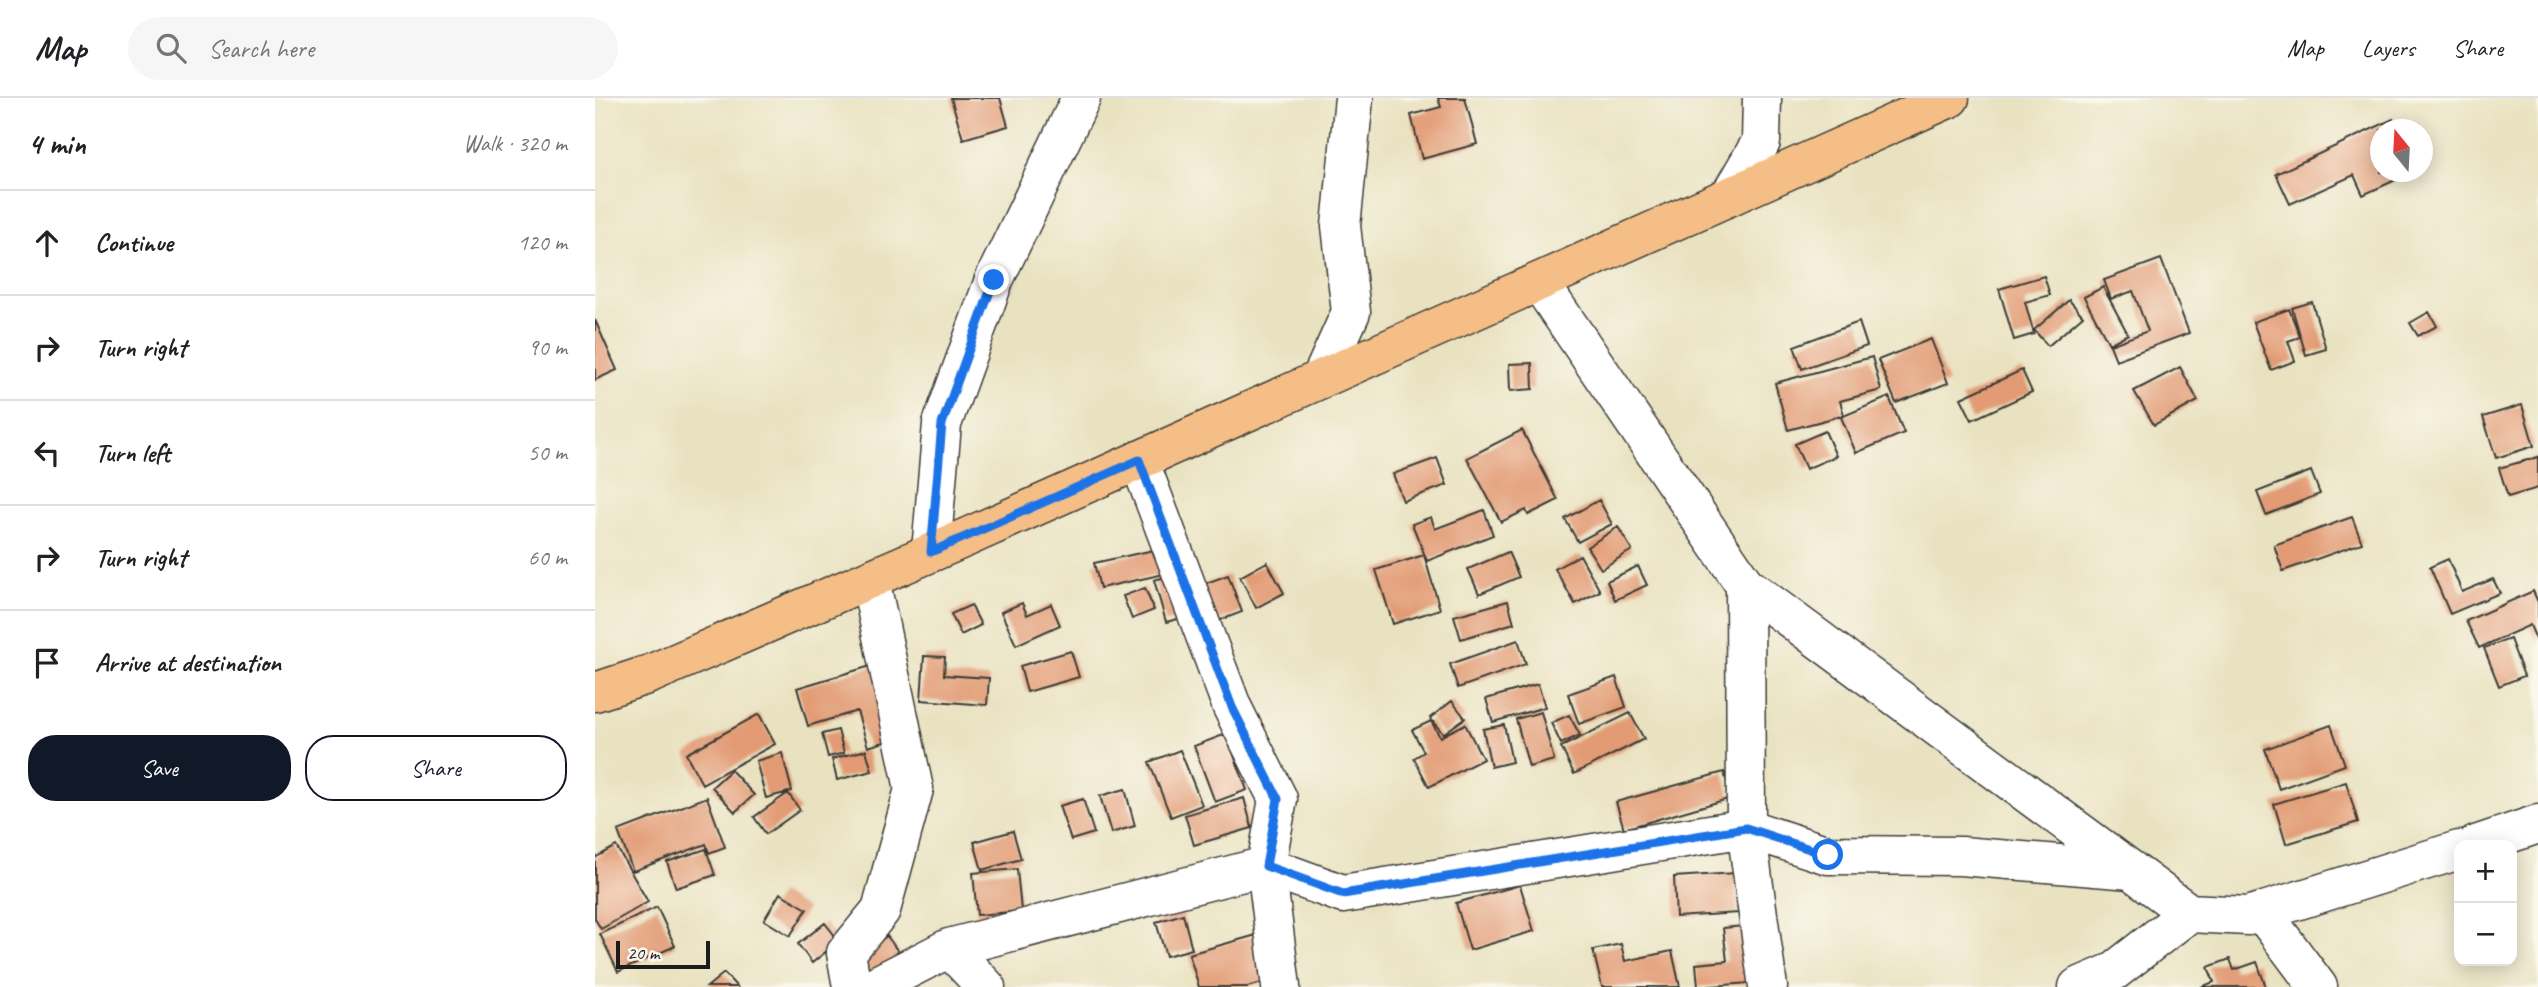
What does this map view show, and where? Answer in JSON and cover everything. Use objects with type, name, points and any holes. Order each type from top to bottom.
[{"type":"main road","points":[[595,692],[650,674],[870,579],[1950,98]]},
{"type":"street","points":[[931,552],[942,424],[994,280],[1081,98]]},
{"type":"street","points":[[1730,198],[1762,142],[1762,98]]},
{"type":"street","points":[[1321,379],[1351,312],[1342,226],[1344,107]]},
{"type":"street","points":[[1539,282],[1745,585],[2189,913],[2248,916],[2454,852]]},
{"type":"street","points":[[1139,460],[1232,707],[1278,799],[1266,866],[1281,987]]},
{"type":"street","points":[[852,987],[846,953],[881,910],[914,789],[870,579]]},
{"type":"street","points":[[1745,585],[1746,828],[1768,987]]},
{"type":"street","points":[[2491,840],[2538,824]]},
{"type":"street","points":[[873,987],[949,948],[1266,866],[1343,894],[1746,828],[1828,855],[1961,856],[2131,870]]},
{"type":"street","points":[[2262,912],[2318,987]]},
{"type":"street","points":[[2078,987],[2113,972],[2189,913]]},
{"type":"street","points":[[949,948],[986,987]]},
{"type":"building","points":[[951,98],[1000,98],[1008,126],[963,139]]},
{"type":"building","points":[[1438,98],[1465,98],[1477,144],[1422,159],[1411,115],[1441,107]]},
{"type":"building","points":[[2370,130],[2370,182],[2391,182],[2363,195],[2354,175],[2290,204],[2276,174]]},
{"type":"building","points":[[2161,259],[2189,333],[2116,360],[2110,345],[2148,331],[2133,291],[2111,299],[2104,280]]},
{"type":"building","points":[[2044,276],[2050,295],[2025,302],[2034,334],[2014,340],[1999,289]]},
{"type":"building","points":[[2103,287],[2128,334],[2109,344],[2084,297]]},
{"type":"building","points":[[2069,300],[2083,316],[2048,346],[2034,330]]},
{"type":"building","points":[[2312,302],[2326,349],[2306,355],[2292,308]]},
{"type":"building","points":[[2289,309],[2300,337],[2288,341],[2295,361],[2271,370],[2253,322]]},
{"type":"building","points":[[2429,312],[2437,326],[2418,336],[2410,323]]},
{"type":"building","points":[[595,320],[617,370],[595,380]]},
{"type":"building","points":[[1859,322],[1867,346],[1802,369],[1794,346]]},
{"type":"building","points":[[1931,339],[1948,383],[1896,403],[1878,360]]},
{"type":"building","points":[[1872,357],[1881,390],[1840,401],[1844,415],[1788,430],[1775,383]]},
{"type":"building","points":[[1532,363],[1533,389],[1510,391],[1509,364]]},
{"type":"building","points":[[2180,367],[2198,401],[2154,425],[2134,391]]},
{"type":"building","points":[[2022,370],[2032,392],[1972,420],[1961,398]]},
{"type":"building","points":[[1889,397],[1904,433],[1856,453],[1841,417]]},
{"type":"building","points":[[2522,405],[2534,446],[2496,458],[2483,417]]},
{"type":"building","points":[[1522,430],[1558,500],[1528,515],[1526,510],[1501,522],[1467,458]]},
{"type":"building","points":[[1825,431],[1836,456],[1806,469],[1795,444]]},
{"type":"building","points":[[2538,457],[2538,488],[2508,497],[2499,468]]},
{"type":"building","points":[[1437,458],[1447,485],[1403,501],[1393,474]]},
{"type":"building","points":[[2311,471],[2320,494],[2266,515],[2257,492]]},
{"type":"building","points":[[1599,500],[1612,524],[1578,542],[1565,519]]},
{"type":"building","points":[[1484,510],[1493,535],[1427,561],[1412,524],[1431,517],[1435,529]]},
{"type":"building","points":[[2352,517],[2362,543],[2283,571],[2274,545]]},
{"type":"building","points":[[1618,527],[1632,550],[1601,569],[1587,547]]},
{"type":"building","points":[[1163,548],[1169,573],[1100,588],[1094,563]]},
{"type":"building","points":[[1508,552],[1519,577],[1479,594],[1468,569]]},
{"type":"building","points":[[1424,555],[1440,609],[1393,624],[1376,570]]},
{"type":"building","points":[[1580,555],[1600,591],[1575,604],[1555,569]]},
{"type":"building","points":[[2448,559],[2462,592],[2493,579],[2500,593],[2450,614],[2430,567]]},
{"type":"building","points":[[1267,562],[1284,593],[1256,608],[1240,577]]},
{"type":"building","points":[[1638,566],[1647,585],[1615,600],[1607,581]]},
{"type":"building","points":[[1173,575],[1186,617],[1166,622],[1154,580]]},
{"type":"building","points":[[1228,575],[1242,612],[1213,623],[1198,586]]},
{"type":"building","points":[[1145,588],[1154,610],[1132,619],[1123,596]]},
{"type":"building","points":[[2533,591],[2538,602],[2538,644],[2530,625],[2479,648],[2466,621]]},
{"type":"building","points":[[1508,601],[1514,623],[1461,639],[1454,616]]},
{"type":"building","points":[[1022,603],[1027,615],[1051,604],[1060,625],[1016,645],[1001,612]]},
{"type":"building","points":[[971,605],[981,625],[961,635],[951,614]]},
{"type":"building","points":[[2510,639],[2524,676],[2499,686],[2484,648]]},
{"type":"building","points":[[1518,640],[1526,664],[1458,688],[1450,664]]},
{"type":"building","points":[[1071,651],[1079,677],[1027,692],[1020,666]]},
{"type":"building","points":[[924,656],[945,657],[944,675],[989,678],[987,705],[921,700]]},
{"type":"building","points":[[874,665],[897,738],[868,747],[857,711],[808,726],[797,688]]},
{"type":"building","points":[[1616,677],[1626,707],[1579,724],[1568,694]]},
{"type":"building","points":[[1538,684],[1545,707],[1493,722],[1486,699]]},
{"type":"building","points":[[1452,701],[1465,718],[1443,734],[1430,718]]},
{"type":"building","points":[[1541,712],[1554,760],[1529,767],[1516,719]]},
{"type":"building","points":[[1630,713],[1644,739],[1574,774],[1561,747]]},
{"type":"building","points":[[759,714],[775,744],[702,784],[686,754]]},
{"type":"building","points":[[1569,715],[1580,735],[1561,744],[1551,723]]},
{"type":"building","points":[[1431,721],[1440,737],[1465,724],[1483,759],[1429,787],[1414,758],[1424,752],[1412,730]]},
{"type":"building","points":[[1504,725],[1512,762],[1491,767],[1483,729]]},
{"type":"building","points":[[2331,725],[2345,765],[2279,789],[2265,749]]},
{"type":"building","points":[[838,730],[844,753],[828,757],[822,734]]},
{"type":"building","points":[[1226,734],[1247,790],[1215,802],[1194,746]]},
{"type":"building","points":[[866,750],[872,771],[837,780],[832,759]]},
{"type":"building","points":[[1180,750],[1202,805],[1171,817],[1149,762]]},
{"type":"building","points":[[782,753],[792,791],[766,798],[756,761]]},
{"type":"building","points":[[731,770],[754,795],[735,812],[712,787]]},
{"type":"building","points":[[1724,772],[1731,798],[1624,829],[1616,802]]},
{"type":"building","points":[[2346,782],[2358,822],[2286,844],[2274,804]]},
{"type":"building","points":[[1125,789],[1135,826],[1111,833],[1100,796]]},
{"type":"building","points":[[788,793],[800,810],[766,834],[754,817]]},
{"type":"building","points":[[707,797],[725,847],[709,853],[706,844],[633,871],[618,831]]},
{"type":"building","points":[[1244,798],[1252,828],[1194,845],[1185,815]]},
{"type":"building","points":[[1083,799],[1094,833],[1071,840],[1059,806]]},
{"type":"building","points":[[1013,831],[1021,859],[982,870],[974,842]]},
{"type":"building","points":[[616,846],[648,902],[601,929],[595,919],[595,858]]},
{"type":"building","points":[[706,849],[715,875],[676,888],[667,862]]},
{"type":"building","points":[[1017,869],[1021,911],[977,915],[973,873]]},
{"type":"building","points":[[1736,873],[1738,913],[1676,917],[1674,877]]},
{"type":"building","points":[[1520,885],[1534,931],[1470,950],[1456,903]]},
{"type":"building","points":[[780,893],[807,909],[790,936],[764,920]]},
{"type":"building","points":[[657,907],[675,946],[618,972],[600,934]]},
{"type":"building","points":[[1183,914],[1192,949],[1166,956],[1156,922]]},
{"type":"building","points":[[825,923],[839,941],[812,963],[798,944]]},
{"type":"building","points":[[1744,926],[1750,983],[1698,987],[1696,964],[1727,961],[1723,928]]},
{"type":"building","points":[[1260,934],[1273,980],[1247,987],[1199,987],[1189,954]]},
{"type":"building","points":[[887,936],[902,957],[871,978],[856,956]]},
{"type":"building","points":[[1621,944],[1625,961],[1672,951],[1680,987],[1602,987],[1593,950]]},
{"type":"building","points":[[2230,959],[2234,970],[2257,962],[2266,987],[2201,987],[2214,982],[2208,967]]},
{"type":"building","points":[[724,973],[737,987],[707,987]]},
{"type":"route","points":[[994,280],[942,424],[931,552],[1139,460],[1232,707],[1278,799],[1266,866],[1343,894],[1746,828],[1828,855]]}]
